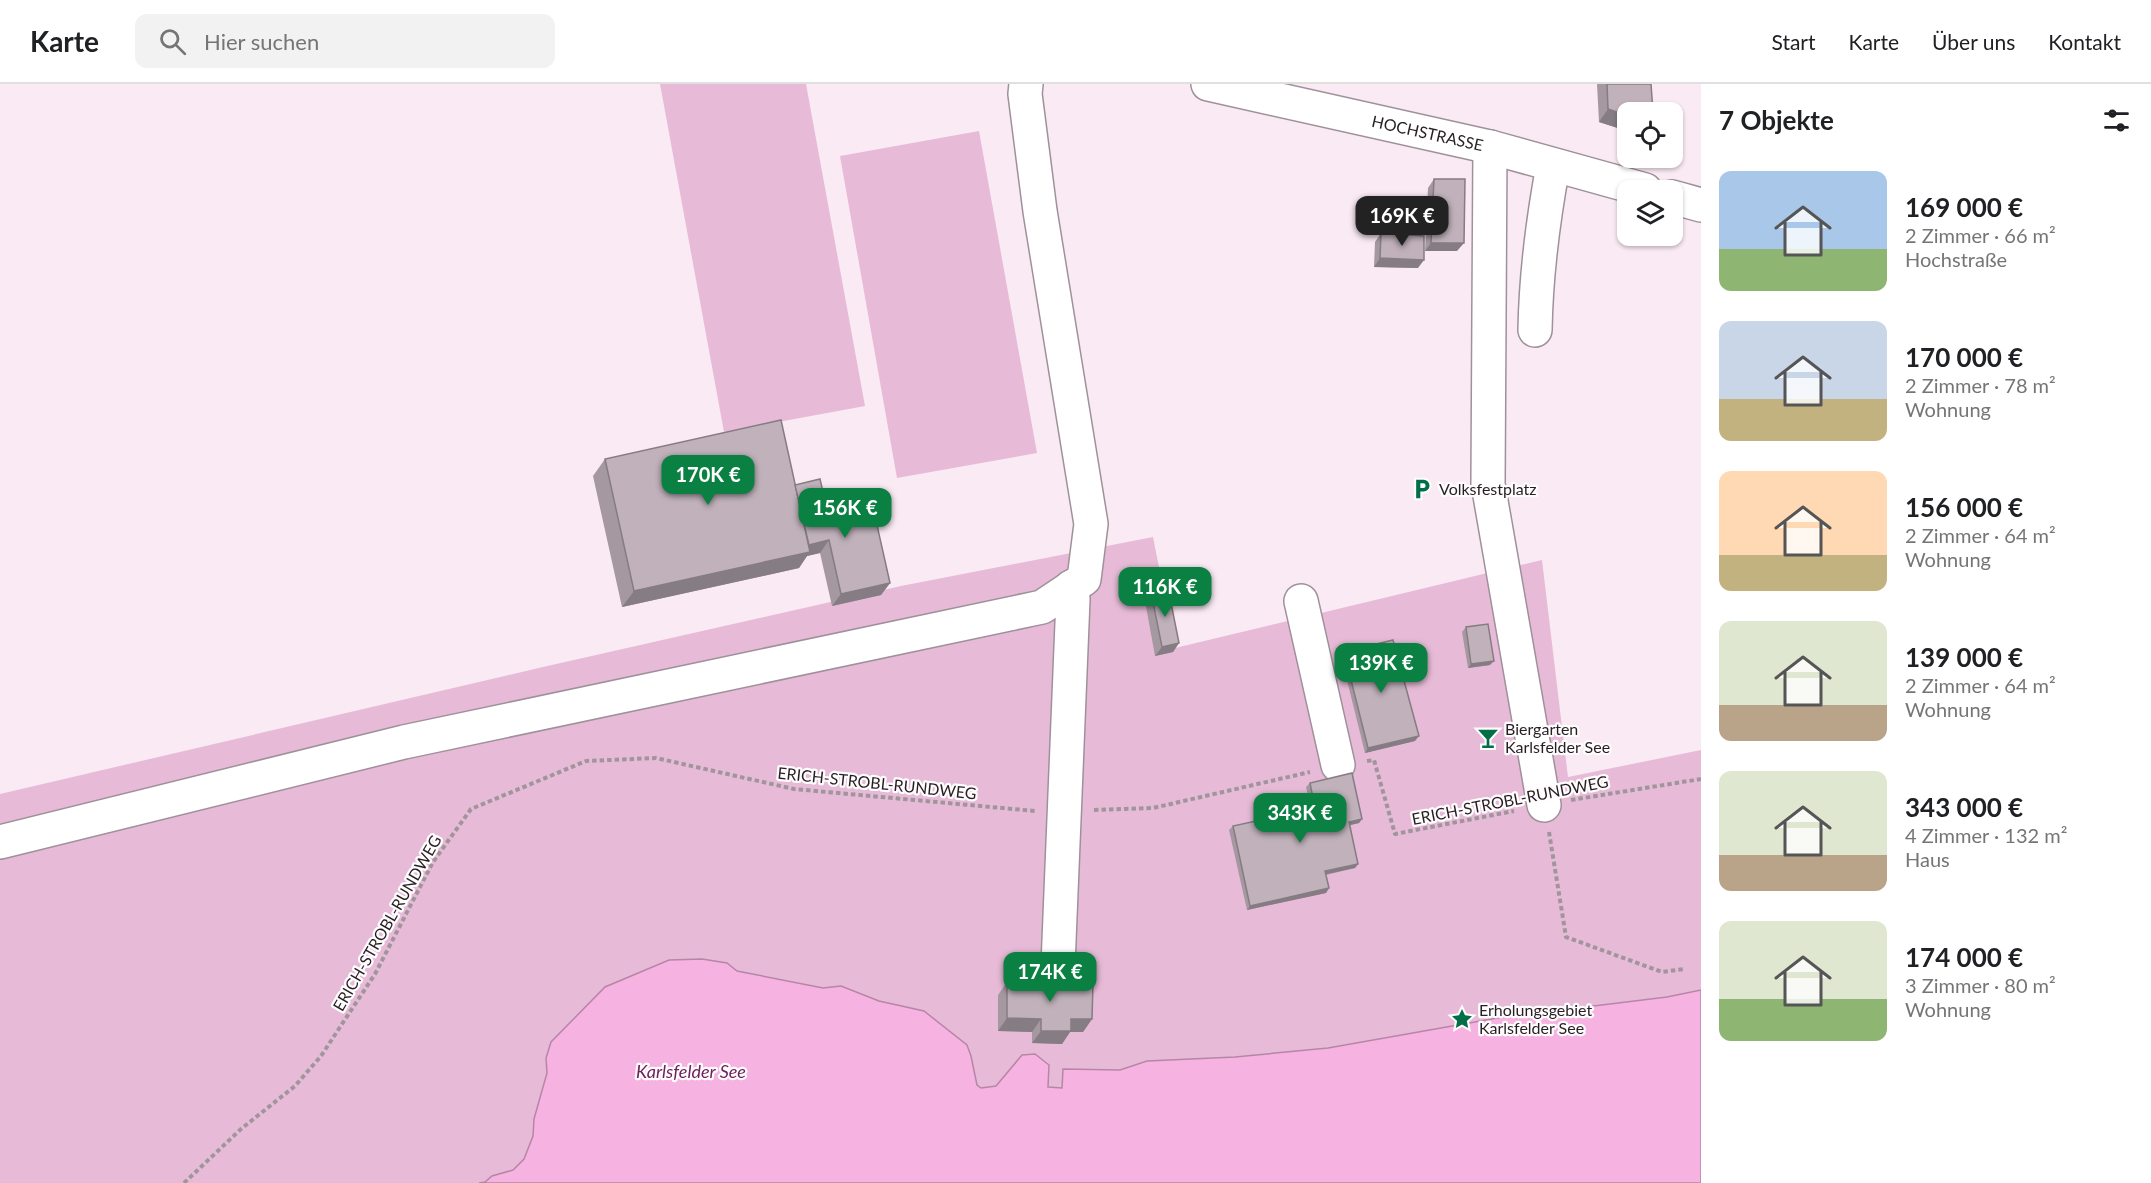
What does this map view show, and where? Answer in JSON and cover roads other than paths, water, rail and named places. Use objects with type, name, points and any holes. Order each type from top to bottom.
[{"type":"street","points":[[0,842],[404,742],[1042,607],[1083,579],[1091,524],[1040,211],[1024,94],[1026,84]]},
{"type":"street","name":"HOCHSTRASSE","points":[[1208,84],[1490,147],[1617,182]]},
{"type":"street","points":[[1490,147],[1488,484],[1544,805]]},
{"type":"street","points":[[1535,330],[1536,285],[1542,229],[1553,165]]},
{"type":"street","points":[[1683,200],[1701,204]]},
{"type":"street","points":[[1058,990],[1071,587]]},
{"type":"street","points":[[1300,601],[1338,765]]},
{"type":"water","name":"Karlsfelder See","points":[[702,959],[727,963],[737,971],[823,988],[841,986],[879,1001],[924,1011],[967,1045],[977,1085],[981,1088],[996,1086],[1022,1055],[1035,1054],[1049,1065],[1048,1087],[1062,1088],[1063,1069],[1120,1070],[1147,1061],[1235,1057],[1328,1048],[1503,1017],[1667,997],[1701,990],[1701,1183],[479,1183],[485,1182],[492,1176],[513,1170],[524,1159],[533,1136],[534,1119],[547,1073],[546,1058],[551,1042],[605,987],[669,960]]},
{"type":"place","name":"Volksfestplatz","points":[[1422,489]]},
{"type":"place","name":"Biergarten Karlsfelder See","points":[[1488,738]]},
{"type":"place","name":"Erholungsgebiet Karlsfelder See","points":[[1462,1019]]}]
